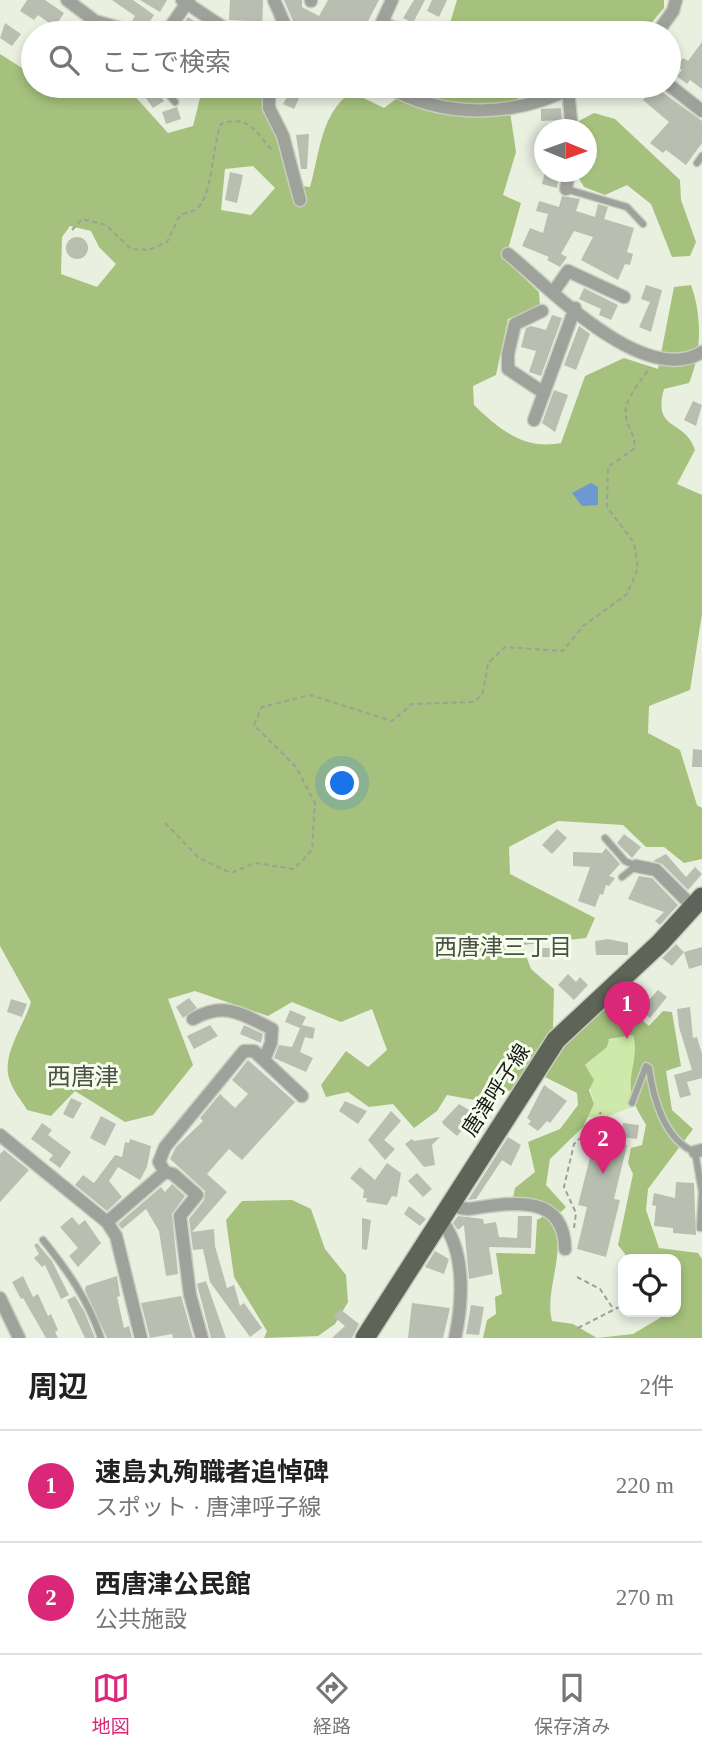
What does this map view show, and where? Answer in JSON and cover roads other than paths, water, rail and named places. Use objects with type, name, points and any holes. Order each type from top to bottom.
[{"type":"main road","name":"唐津呼子線","points":[[365,1338],[556,1040],[660,943],[697,902]]},
{"type":"street","points":[[66,0],[95,21]]},
{"type":"street","points":[[274,0],[284,21]]},
{"type":"street","points":[[383,21],[392,0]]},
{"type":"street","points":[[666,21],[673,11],[676,0]]},
{"type":"street","points":[[174,21],[186,1],[214,21]]},
{"type":"street","points":[[681,94],[702,111]]},
{"type":"street","points":[[269,98],[269,108],[288,155],[300,200]]},
{"type":"street","points":[[417,98],[477,111],[520,107],[545,98]]},
{"type":"street","points":[[572,98],[572,119]]},
{"type":"street","points":[[566,189],[567,182]]},
{"type":"street","points":[[508,254],[618,343],[675,361],[702,352]]},
{"type":"street","points":[[554,291],[568,271],[624,297]]},
{"type":"street","points":[[534,420],[575,308]]},
{"type":"street","points":[[542,311],[515,324],[508,354],[508,369],[544,393]]},
{"type":"street","points":[[636,866],[656,870],[697,902]]},
{"type":"street","points":[[193,1019],[209,1010],[235,1011],[271,1029],[271,1043],[264,1060]]},
{"type":"street","points":[[202,1338],[190,1295],[180,1216],[197,1195],[173,1174],[165,1171],[159,1163],[165,1147],[244,1051],[254,1051],[302,1096]]},
{"type":"street","points":[[0,1135],[107,1222],[116,1236],[141,1338]]},
{"type":"street","points":[[107,1222],[165,1171]]},
{"type":"street","points":[[451,1200],[460,1208],[469,1209],[525,1204],[543,1208],[560,1220],[565,1230],[565,1249]]},
{"type":"street","points":[[440,1219],[451,1232],[462,1284],[455,1338]]},
{"type":"street","points":[[0,1298],[19,1338]]},
{"type":"lane","points":[[172,98],[175,102]]},
{"type":"lane","points":[[697,163],[702,156]]},
{"type":"lane","points":[[566,189],[627,207],[643,224]]},
{"type":"lane","points":[[605,838],[625,861],[636,866],[622,877]]},
{"type":"lane","points":[[632,1103],[646,1066],[649,1068],[653,1096],[670,1130],[686,1148],[698,1151],[702,1192],[700,1228]]},
{"type":"lane","points":[[43,1240],[73,1277],[92,1312],[101,1338]]},
{"type":"water","points":[[591,483],[598,487],[598,505],[582,506],[572,493]]},
{"type":"place","name":"速島丸殉職者追悼碑","points":[[627,1039]]},
{"type":"place","name":"西唐津公民館","points":[[603,1174]]},
{"type":"district","name":"西唐津三丁目","points":[[503,947]]},
{"type":"district","name":"西唐津","points":[[83,1077]]}]
